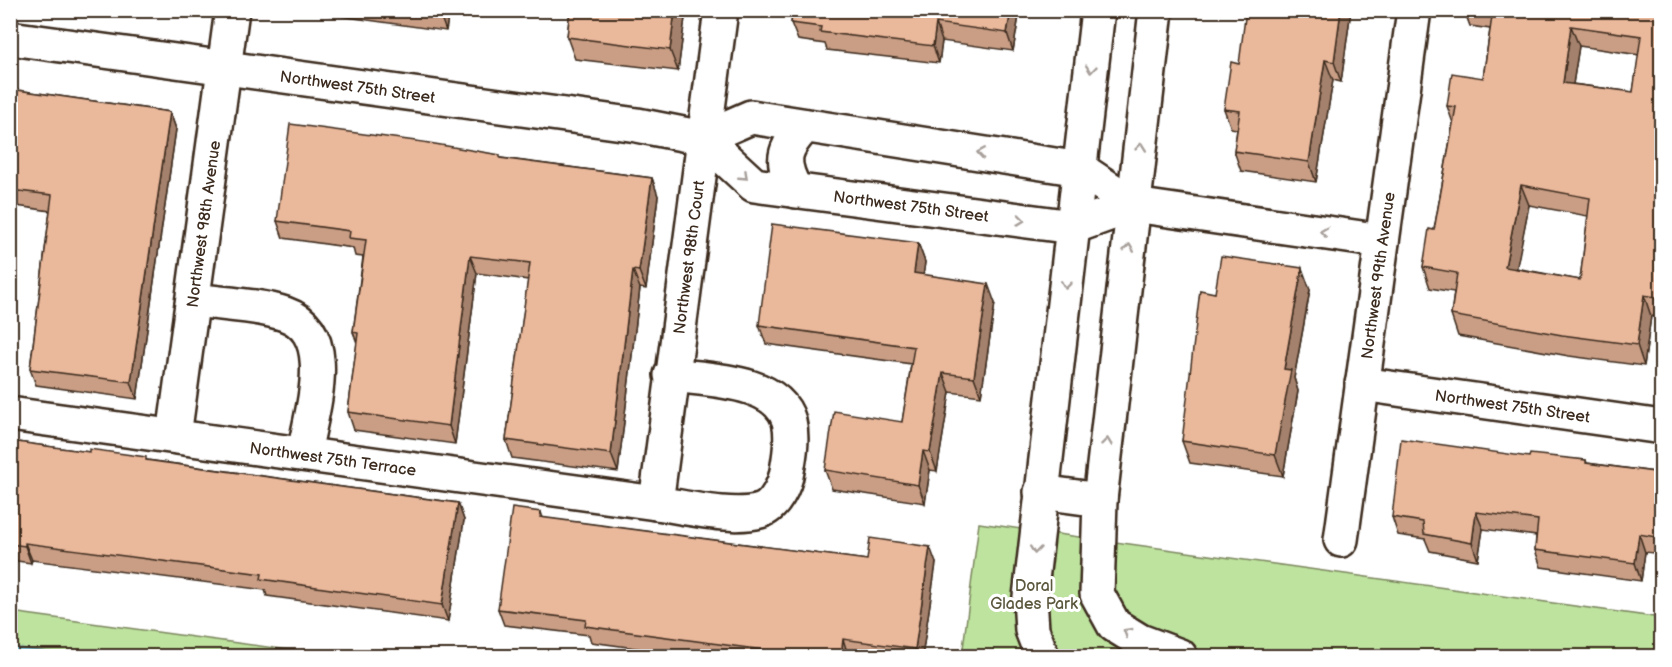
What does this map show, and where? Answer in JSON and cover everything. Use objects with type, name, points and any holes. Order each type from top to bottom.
[{"type":"street","name":"Northwest 98th Avenue","points":[[174,436],[232,10]]},
{"type":"street","name":"Northwest 98th Court","points":[[656,503],[671,375],[721,10]]},
{"type":"street","points":[[1042,657],[1032,630],[1030,597],[1098,10]]},
{"type":"street","points":[[1156,10],[1100,500],[1097,594],[1114,625],[1140,640],[1180,657]]},
{"type":"street","name":"Northwest 99th Avenue","points":[[1341,540],[1414,10]]},
{"type":"street","name":"Northwest 75th Street","points":[[10,38],[637,125],[704,138],[754,185],[1073,227],[1134,205]]},
{"type":"street","name":"Northwest 75th Street","points":[[704,138],[751,117],[1080,169],[1134,205],[1382,241]]},
{"type":"street","points":[[796,190],[786,173],[785,159],[790,141],[805,126]]},
{"type":"street","points":[[194,300],[284,313],[304,323],[313,341],[319,363],[304,454]]},
{"type":"street","points":[[656,503],[739,514],[763,511],[774,500],[786,480],[791,447],[789,420],[776,401],[752,386],[671,375]]},
{"type":"street","name":"Northwest 75th Street","points":[[1362,384],[1662,426]]},
{"type":"street","name":"Northwest 75th Terrace","points":[[10,414],[656,503]]},
{"type":"street","points":[[1041,492],[1100,500]]},
{"type":"green space","name":"Doral Glades Park","points":[[979,523],[1661,618],[1661,656],[962,656]]},
{"type":"green space","points":[[11,612],[333,656],[11,656]]},
{"type":"water","points":[[11,647],[78,656],[11,656]]},
{"type":"building","points":[[409,10],[441,10],[440,15]]},
{"type":"building","points":[[570,10],[675,10],[670,50],[567,37]]},
{"type":"building","points":[[793,10],[1011,10],[1007,33],[936,23],[933,46],[820,32],[821,27],[791,23]]},
{"type":"building","points":[[1246,10],[1341,10],[1334,62],[1325,60],[1309,162],[1234,151],[1240,111],[1224,109],[1231,62],[1239,64]]},
{"type":"building","points":[[1493,10],[1662,10],[1662,240],[1658,263],[1662,263],[1662,298],[1644,295],[1637,345],[1562,335],[1451,315],[1457,273],[1423,267],[1429,229],[1434,230],[1456,107],[1447,106],[1452,73],[1483,78]],"holes":[[[1571,26],[1641,36],[1633,92],[1563,83]],[[1521,185],[1590,198],[1580,280],[1505,267]]]},
{"type":"building","points":[[10,89],[170,112],[131,382],[30,369],[52,195],[10,190]]},
{"type":"building","points":[[290,124],[423,142],[500,155],[500,158],[652,178],[639,271],[633,270],[611,454],[506,440],[530,263],[470,256],[449,426],[348,412],[358,333],[353,332],[366,240],[349,238],[350,231],[277,221]]},
{"type":"building","points":[[772,224],[918,243],[914,273],[988,284],[974,377],[943,373],[930,452],[923,451],[918,485],[825,470],[834,411],[902,422],[914,347],[759,325]]},
{"type":"building","points":[[1221,256],[1302,268],[1284,369],[1291,370],[1275,455],[1182,441],[1200,290],[1215,293]]},
{"type":"building","points":[[1401,439],[1529,457],[1530,454],[1586,460],[1586,463],[1662,473],[1662,538],[1639,534],[1635,563],[1535,550],[1538,520],[1476,512],[1472,543],[1424,534],[1423,522],[1392,517]]},
{"type":"building","points":[[10,441],[89,452],[89,449],[146,457],[146,460],[458,503],[442,605],[261,579],[262,574],[25,543],[25,546],[10,544]]},
{"type":"building","points":[[512,508],[541,512],[540,517],[867,560],[870,538],[930,547],[915,649],[843,639],[841,657],[816,657],[585,626],[586,620],[498,609]]}]
